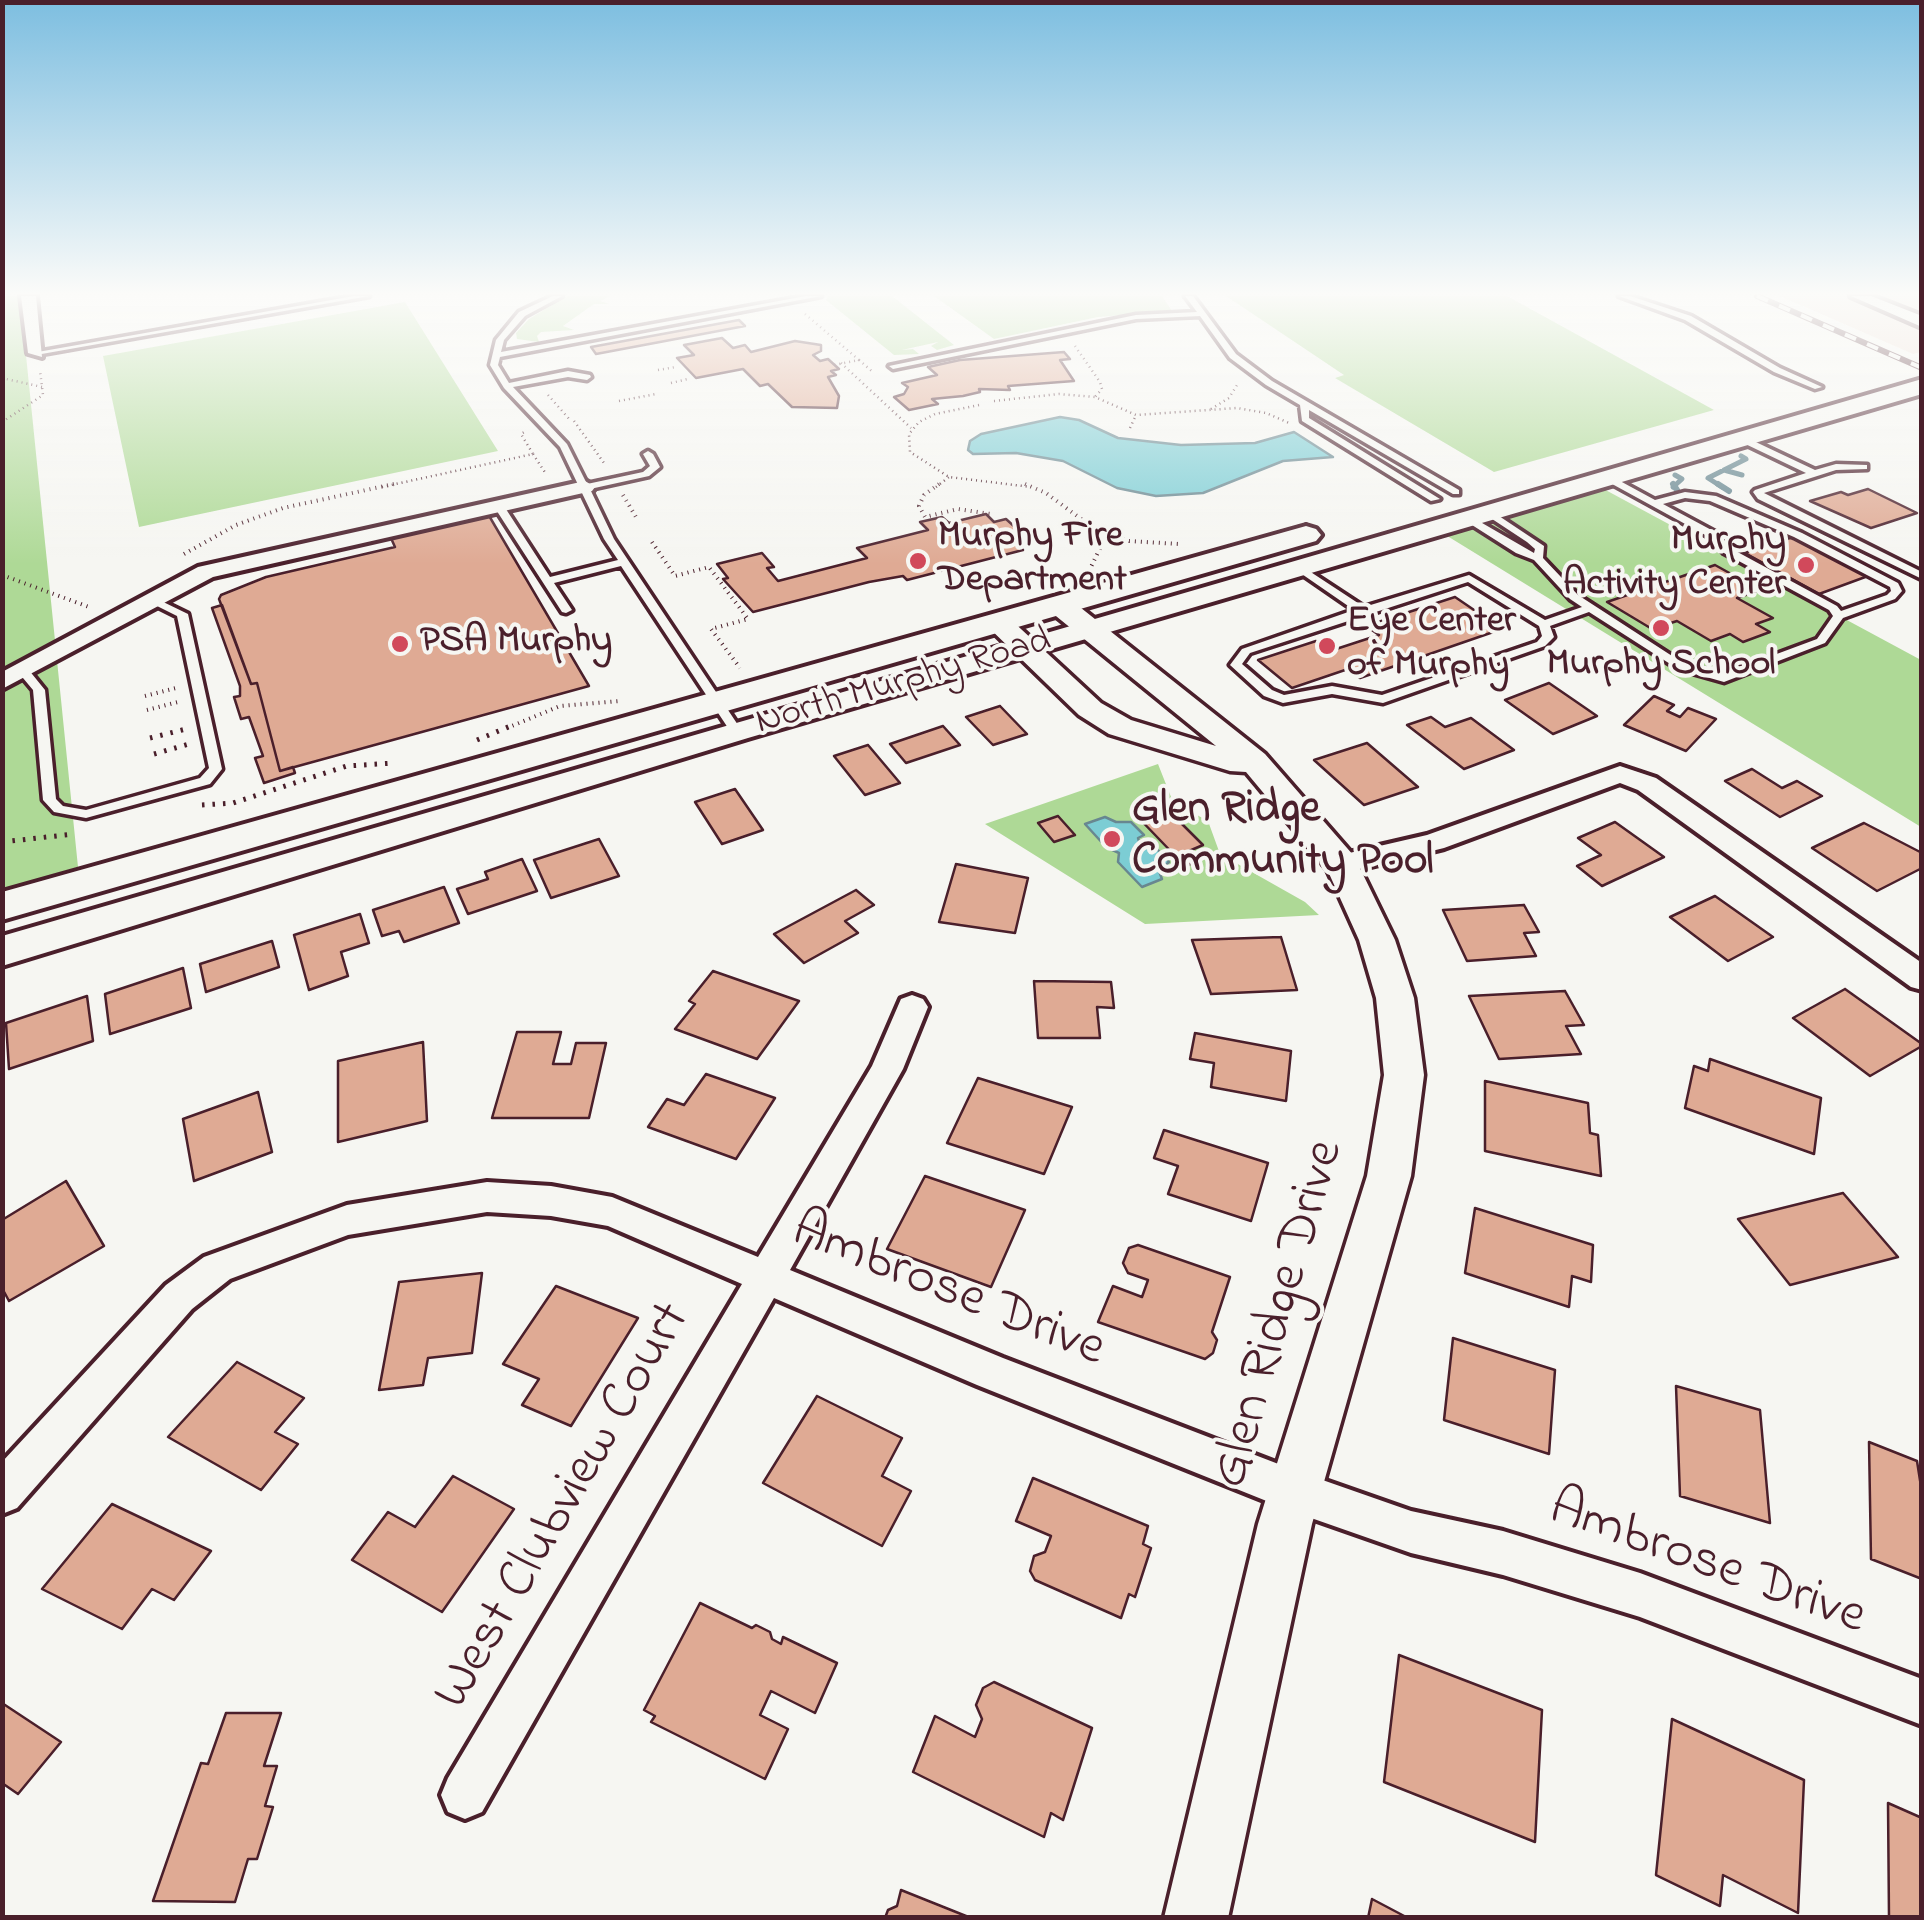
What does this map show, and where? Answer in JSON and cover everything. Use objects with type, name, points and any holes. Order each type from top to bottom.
[{"type":"main road","points":[[1780,398],[1822,386]]},
{"type":"main road","name":"North Murphy Road","points":[[2,951],[726,717],[998,623],[1461,505],[1606,477],[1922,386]]},
{"type":"main road","name":"North Murphy Road","points":[[2,906],[726,717],[1025,650],[1300,568],[1461,505],[1494,481]]},
{"type":"street","points":[[2,682],[206,572],[498,504],[585,488]]},
{"type":"street","name":"Glen Ridge Drive","points":[[1061,606],[1267,775],[1342,864],[1377,940],[1395,998],[1404,1075],[1390,1176],[1294,1490],[1196,1918]]},
{"type":"street","name":"Glen Ridge Drive","points":[[998,623],[1090,710],[1120,728],[1222,756],[1267,775]]},
{"type":"street","points":[[1342,864],[1434,842],[1620,774],[1647,784],[1922,979]]},
{"type":"street","name":"West Clubview Court","points":[[465,1795],[887,1069],[912,1006]]},
{"type":"street","name":"Ambrose Drive","points":[[2,1493],[179,1297],[217,1268],[347,1220],[487,1198],[550,1201],[612,1212],[679,1238],[766,1280],[1294,1490],[1411,1532],[1503,1553],[1640,1595],[1922,1702]]},
{"type":"lane","points":[[507,386],[564,446],[624,562],[726,717]]},
{"type":"lane","points":[[1276,386],[1304,405],[1323,412],[1461,505],[1520,552],[1538,558],[1574,598],[1682,666],[1724,678],[1821,641],[1839,616],[1891,597],[1897,591],[1894,585],[1846,558],[1712,498],[1685,495],[1654,503]]},
{"type":"lane","points":[[1304,405],[1305,419],[1531,540],[1540,548],[1538,558]]},
{"type":"lane","points":[[1740,438],[1814,473]]},
{"type":"lane","points":[[585,488],[646,474],[655,467],[648,454]]},
{"type":"lane","points":[[1864,467],[1836,467],[1758,492],[1761,498],[1921,576],[1894,585]]},
{"type":"lane","points":[[1606,477],[1713,536],[1728,551],[1834,608],[1839,616]]},
{"type":"lane","points":[[1730,506],[1761,498]]},
{"type":"lane","points":[[498,504],[566,610]]},
{"type":"lane","points":[[547,581],[624,562]]},
{"type":"lane","points":[[1300,568],[1363,611]]},
{"type":"lane","points":[[1469,578],[1544,624],[1548,636],[1541,644],[1383,699],[1332,690],[1283,698],[1268,693],[1236,666],[1246,650],[1363,611],[1469,578]]},
{"type":"lane","points":[[24,672],[40,690],[50,800],[59,809],[86,814],[205,780],[216,770],[182,614],[155,601]]},
{"type":"lane","points":[[1544,624],[1590,608]]},
{"type":"path","points":[[2,422],[38,401],[42,388],[32,386]]},
{"type":"path","points":[[538,386],[574,421],[609,471]]},
{"type":"path","points":[[865,386],[911,428],[910,452],[949,477],[1025,484],[1068,506],[1100,532],[1130,540],[1182,544]]},
{"type":"path","points":[[1095,398],[1101,386]]},
{"type":"path","points":[[1210,410],[1229,398],[1237,386]]},
{"type":"path","points":[[619,401],[656,394]]},
{"type":"path","points":[[994,401],[1040,394],[1095,398],[1136,415],[1252,410],[1289,423]]},
{"type":"path","points":[[911,428],[935,414],[978,405]]},
{"type":"path","points":[[1130,428],[1136,415]]},
{"type":"path","points":[[563,423],[574,421]]},
{"type":"path","points":[[533,430],[521,434],[551,480]]},
{"type":"path","points":[[180,556],[206,540],[283,508],[533,454]]},
{"type":"path","points":[[949,477],[924,495],[918,506],[925,517],[958,509],[991,514]]},
{"type":"path","points":[[621,492],[636,517]]},
{"type":"path","points":[[1089,571],[1102,544],[1100,532]]},
{"type":"path","points":[[206,540],[223,545]]},
{"type":"path","points":[[652,542],[675,576],[709,567],[748,619],[711,629],[740,668]]},
{"type":"path","points":[[2,575],[121,619]]},
{"type":"path","points":[[2,583],[18,582]]},
{"type":"path","points":[[145,696],[177,688]]},
{"type":"path","points":[[462,746],[560,706],[623,700]]},
{"type":"path","points":[[148,710],[180,702]]},
{"type":"path","points":[[150,738],[186,729]]},
{"type":"path","points":[[154,754],[189,744]]},
{"type":"path","points":[[195,805],[233,803],[347,766],[405,760]]},
{"type":"path","points":[[2,842],[92,830]]},
{"type":"green space","points":[[2,386],[29,386],[78,867],[3,889]]},
{"type":"green space","points":[[109,386],[457,386],[498,451],[139,527]]},
{"type":"green space","points":[[1348,386],[1670,386],[1714,410],[1494,472]]},
{"type":"green space","points":[[1600,487],[1921,660],[1921,827],[1444,534]]},
{"type":"green space","name":"Glen Ridge Community Pool","points":[[1158,764],[1173,802],[1208,821],[1220,854],[1305,902],[1319,915],[1145,924],[985,824]]},
{"type":"water","points":[[1060,417],[1079,420],[1118,438],[1181,445],[1255,443],[1294,432],[1333,457],[1283,461],[1203,493],[1156,496],[1117,488],[1063,461],[1016,453],[973,454],[968,450],[970,441],[981,434]]},
{"type":"water","points":[[1105,817],[1131,822],[1144,835],[1138,838],[1140,845],[1156,848],[1169,862],[1159,871],[1162,879],[1142,887],[1118,862],[1119,853],[1106,847],[1085,824]]},
{"type":"building","points":[[770,386],[833,386],[839,396],[837,408],[792,407]]},
{"type":"building","points":[[1008,386],[1010,390],[979,389],[980,392],[963,396],[932,399],[938,404],[909,410],[894,397],[904,394],[908,387],[1013,386]]},
{"type":"building","points":[[1868,489],[1917,513],[1871,528],[1810,501],[1841,492],[1848,495]]},
{"type":"building","name":"PSA Murphy","points":[[488,514],[589,686],[280,771],[257,683],[251,684],[219,599],[221,595],[266,577],[395,547],[390,536]]},
{"type":"building","name":"Murphy Fire Department","points":[[986,514],[994,522],[1006,519],[1027,538],[1014,541],[1023,550],[907,580],[903,576],[869,582],[753,612],[723,579],[728,578],[717,564],[762,553],[774,567],[767,568],[778,581],[867,558],[857,548],[928,530],[920,522],[942,517],[949,523]]},
{"type":"building","name":"Murphy Activity Center","points":[[1793,537],[1868,576],[1819,594],[1745,553]]},
{"type":"building","points":[[1715,565],[1760,590],[1737,598],[1773,618],[1756,624],[1770,632],[1743,642],[1730,634],[1711,641],[1677,621],[1652,629],[1607,602]]},
{"type":"building","points":[[1455,597],[1502,629],[1360,678],[1348,669],[1292,688],[1258,660],[1316,641],[1330,651],[1379,635],[1366,626]]},
{"type":"building","points":[[222,605],[251,684],[257,683],[280,771],[293,767],[295,773],[264,783],[255,758],[263,756],[249,717],[241,719],[234,697],[240,696],[240,686],[212,608]]},
{"type":"building","points":[[1549,683],[1597,716],[1553,734],[1505,700]]},
{"type":"building","points":[[1654,696],[1674,705],[1667,711],[1680,717],[1688,708],[1716,719],[1686,751],[1624,725]]},
{"type":"building","points":[[1000,706],[1027,734],[993,745],[966,717]]},
{"type":"building","points":[[1431,717],[1445,727],[1471,718],[1514,750],[1464,769],[1407,725]]},
{"type":"building","points":[[943,726],[960,745],[906,763],[890,744]]},
{"type":"building","points":[[1367,743],[1418,787],[1364,805],[1314,760]]},
{"type":"building","points":[[868,745],[900,783],[865,795],[834,756]]},
{"type":"building","points":[[1752,769],[1782,788],[1797,781],[1822,796],[1780,817],[1725,781]]},
{"type":"building","points":[[735,789],[763,830],[722,844],[695,802]]},
{"type":"building","points":[[1146,806],[1155,815],[1169,811],[1203,845],[1189,851],[1199,861],[1185,866],[1132,811]]},
{"type":"building","points":[[1058,816],[1075,835],[1054,842],[1038,823]]},
{"type":"building","points":[[1615,822],[1664,857],[1602,886],[1577,866],[1601,855],[1578,838]]},
{"type":"building","points":[[1864,823],[1922,853],[1922,868],[1877,891],[1812,848]]},
{"type":"building","points":[[599,839],[619,876],[551,898],[534,860]]},
{"type":"building","points":[[522,859],[537,891],[468,914],[457,889],[488,879],[485,872]]},
{"type":"building","points":[[956,864],[1028,878],[1015,933],[939,922]]},
{"type":"building","points":[[444,887],[459,923],[404,942],[399,931],[382,936],[373,910]]},
{"type":"building","points":[[856,890],[874,905],[845,921],[858,933],[804,963],[774,934]]},
{"type":"building","points":[[1715,896],[1773,937],[1728,961],[1670,917]]},
{"type":"building","points":[[1524,905],[1539,932],[1524,933],[1536,956],[1467,961],[1443,910]]},
{"type":"building","points":[[360,914],[369,943],[341,952],[348,976],[309,990],[294,935]]},
{"type":"building","points":[[1281,937],[1297,990],[1211,994],[1192,940]]},
{"type":"building","points":[[272,941],[279,967],[206,992],[200,964]]},
{"type":"building","points":[[183,968],[191,1008],[110,1034],[105,994]]},
{"type":"building","points":[[713,971],[799,1001],[757,1059],[675,1029],[695,1004],[689,1001]]},
{"type":"building","points":[[1034,981],[1111,982],[1114,1008],[1097,1007],[1100,1038],[1038,1038]]},
{"type":"building","points":[[1845,989],[1922,1046],[1870,1076],[1793,1018]]},
{"type":"building","points":[[1565,991],[1584,1025],[1566,1026],[1581,1054],[1499,1059],[1469,996]]},
{"type":"building","points":[[87,996],[93,1041],[9,1069],[6,1023]]},
{"type":"building","points":[[517,1032],[561,1032],[553,1064],[571,1064],[576,1043],[606,1043],[589,1118],[492,1118]]},
{"type":"building","points":[[1195,1033],[1291,1051],[1286,1101],[1211,1087],[1214,1063],[1190,1059]]},
{"type":"building","points":[[423,1042],[427,1121],[338,1142],[338,1061]]},
{"type":"building","points":[[1710,1059],[1821,1098],[1814,1154],[1685,1108],[1694,1066],[1708,1071]]},
{"type":"building","points":[[706,1074],[775,1098],[736,1159],[648,1127],[667,1099],[684,1105]]},
{"type":"building","points":[[978,1078],[1072,1107],[1044,1174],[947,1143]]},
{"type":"building","points":[[1485,1081],[1588,1103],[1590,1133],[1598,1135],[1601,1176],[1485,1151]]},
{"type":"building","points":[[258,1092],[272,1152],[194,1181],[183,1119]]},
{"type":"building","points":[[1164,1130],[1268,1163],[1251,1221],[1168,1194],[1178,1166],[1154,1158]]},
{"type":"building","points":[[925,1176],[1025,1210],[991,1287],[887,1249]]},
{"type":"building","points":[[66,1181],[104,1246],[9,1301],[2,1288],[2,1220]]},
{"type":"building","points":[[1843,1193],[1898,1257],[1790,1285],[1738,1219]]},
{"type":"building","points":[[1475,1208],[1593,1245],[1591,1282],[1572,1276],[1569,1307],[1465,1273]]},
{"type":"building","points":[[1138,1245],[1230,1277],[1212,1332],[1217,1340],[1213,1353],[1205,1359],[1098,1322],[1113,1286],[1142,1297],[1148,1280],[1128,1273],[1123,1263],[1129,1248]]},
{"type":"building","points":[[482,1273],[472,1353],[428,1358],[423,1385],[379,1390],[399,1282]]},
{"type":"building","points":[[556,1286],[638,1318],[571,1426],[522,1405],[539,1379],[503,1364]]},
{"type":"building","points":[[1453,1338],[1555,1370],[1549,1454],[1444,1420]]},
{"type":"building","points":[[237,1362],[304,1398],[275,1432],[298,1444],[261,1490],[168,1437]]},
{"type":"building","points":[[1676,1386],[1760,1410],[1770,1523],[1680,1496]]},
{"type":"building","points":[[817,1396],[902,1438],[882,1476],[911,1491],[882,1546],[763,1483]]},
{"type":"building","points":[[1869,1442],[1917,1461],[1922,1493],[1922,1579],[1871,1559]]},
{"type":"building","points":[[453,1476],[514,1509],[442,1612],[352,1560],[388,1512],[415,1527]]},
{"type":"building","points":[[1033,1478],[1148,1526],[1143,1544],[1151,1548],[1135,1597],[1129,1594],[1121,1618],[1035,1580],[1030,1571],[1034,1556],[1045,1552],[1051,1536],[1016,1521]]},
{"type":"building","points":[[112,1504],[211,1551],[174,1600],[152,1589],[122,1629],[42,1589]]},
{"type":"building","points":[[700,1603],[752,1628],[756,1625],[770,1632],[772,1639],[781,1644],[783,1637],[837,1663],[815,1713],[771,1691],[760,1715],[788,1729],[765,1779],[651,1722],[655,1716],[644,1710]]},
{"type":"building","points":[[1399,1655],[1542,1710],[1535,1842],[1384,1782]]},
{"type":"building","points":[[994,1682],[1092,1728],[1063,1820],[1051,1813],[1044,1837],[913,1772],[935,1716],[975,1737],[982,1719],[976,1705],[983,1688]]},
{"type":"building","points":[[2,1703],[61,1742],[18,1794],[2,1783]]},
{"type":"building","points":[[226,1713],[281,1713],[264,1766],[277,1766],[265,1806],[273,1807],[257,1859],[248,1859],[235,1902],[153,1901],[201,1763],[208,1764]]},
{"type":"building","points":[[1672,1719],[1804,1780],[1798,1913],[1723,1875],[1720,1906],[1656,1875]]},
{"type":"building","points":[[1888,1803],[1922,1818],[1922,1918],[1889,1918]]},
{"type":"building","points":[[901,1890],[971,1918],[885,1918],[888,1910],[897,1906]]},
{"type":"building","points":[[1372,1899],[1408,1918],[1368,1918]]},
{"type":"waterway","points":[[1724,470],[1746,459],[1741,456]]},
{"type":"waterway","points":[[1722,487],[1708,478],[1724,470]]},
{"type":"waterway","points":[[1724,470],[1742,475]]},
{"type":"waterway","points":[[1674,486],[1682,479],[1675,475]]},
{"type":"waterway","points":[[1718,484],[1729,491]]},
{"type":"waterway","points":[[1674,486],[1677,490]]},
{"type":"place","name":"Murphy Fire Department","points":[[918,561]]},
{"type":"place","name":"Murphy Activity Center","points":[[1806,565]]},
{"type":"place","name":"Murphy School","points":[[1661,628]]},
{"type":"place","name":"PSA Murphy","points":[[400,644]]},
{"type":"place","name":"Eye Center of Murphy","points":[[1327,646]]},
{"type":"place","name":"Glen Ridge Community Pool","points":[[1112,839]]}]
